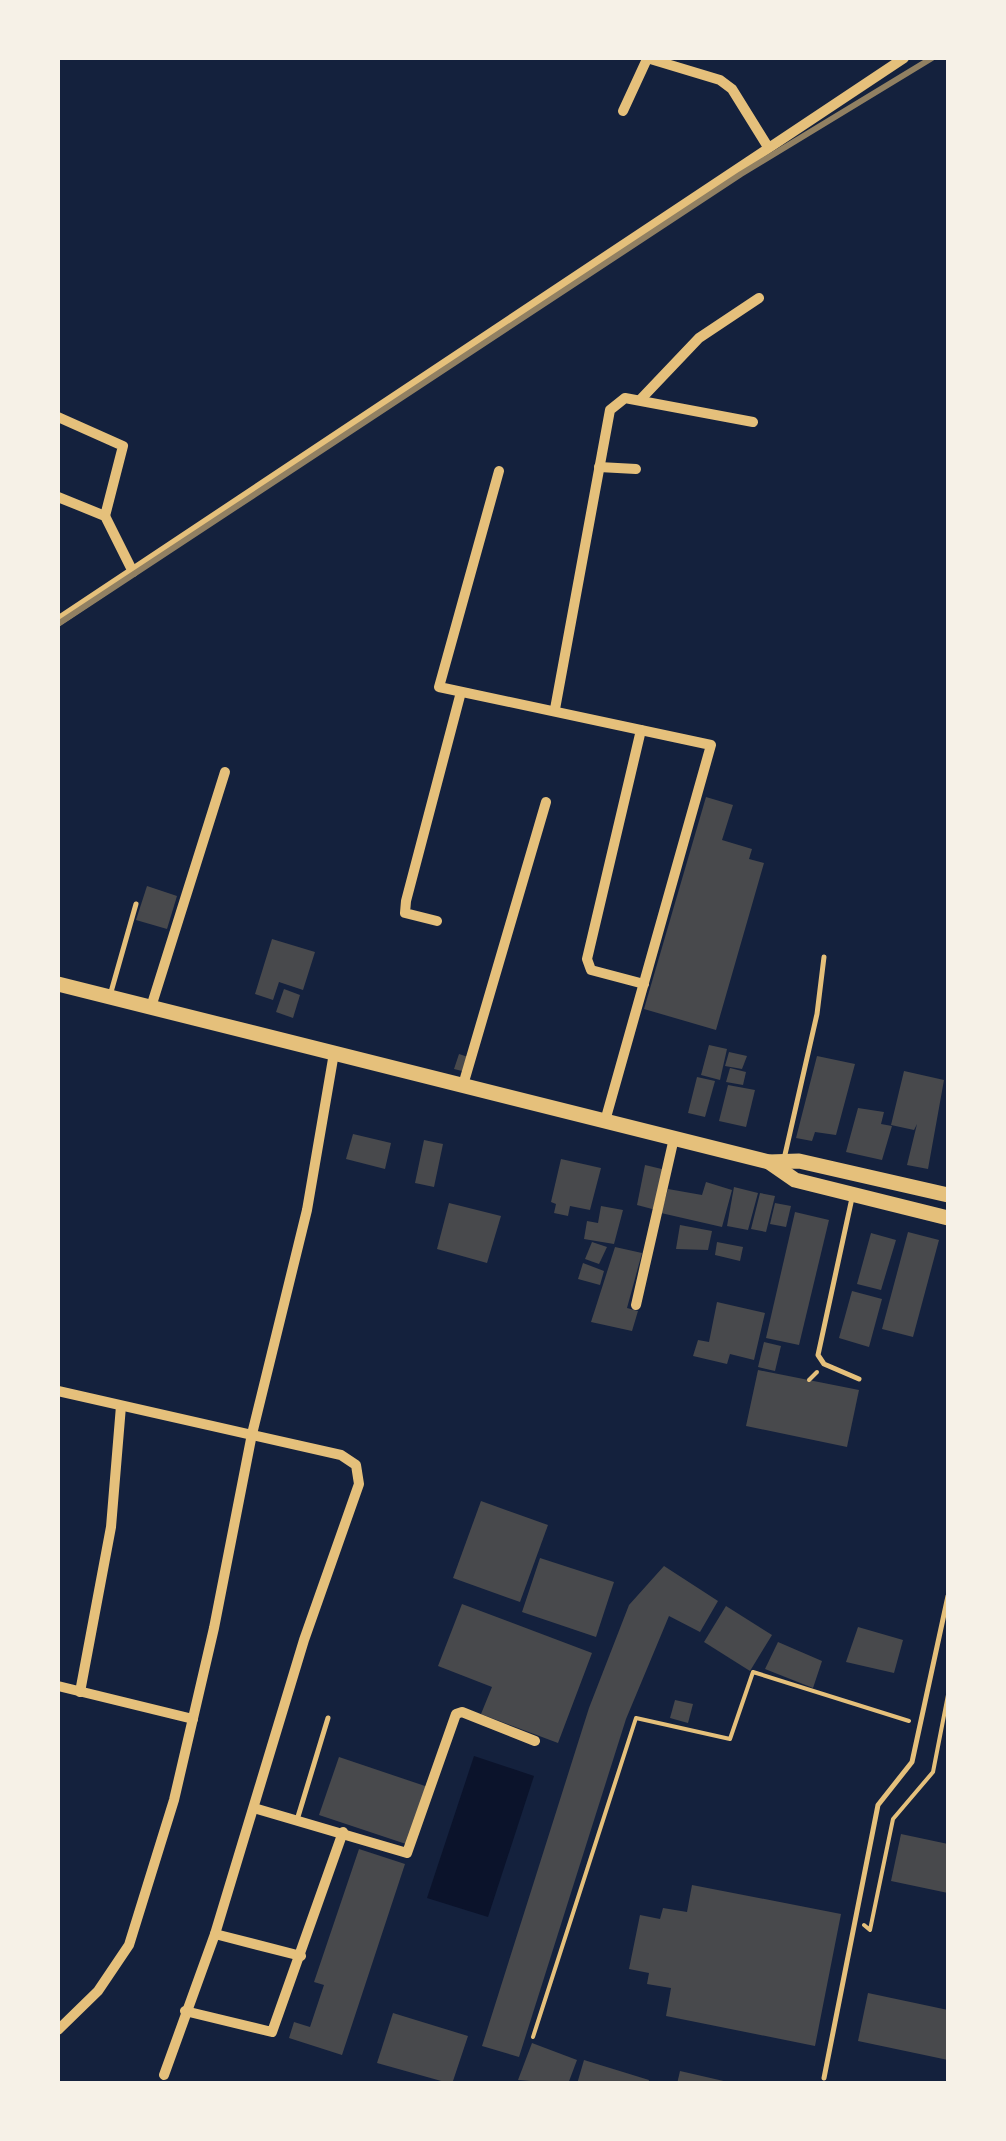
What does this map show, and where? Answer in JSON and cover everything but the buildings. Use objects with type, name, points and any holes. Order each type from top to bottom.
[{"type":"main road","points":[[58,984],[778,1165],[948,1195]]},
{"type":"main road","points":[[778,1165],[853,1195],[948,1218]]},
{"type":"street","points":[[623,111],[647,58],[720,80],[732,89],[768,148]]},
{"type":"street","points":[[58,621],[904,58]]},
{"type":"street","points":[[640,400],[699,338],[760,298]]},
{"type":"street","points":[[555,709],[610,410],[624,398],[754,422]]},
{"type":"street","points":[[58,418],[123,446],[104,516]]},
{"type":"street","points":[[599,466],[636,469]]},
{"type":"street","points":[[499,471],[439,687],[712,745],[606,1121]]},
{"type":"street","points":[[58,497],[104,516],[134,572]]},
{"type":"street","points":[[437,921],[405,913],[406,901],[461,692]]},
{"type":"street","points":[[641,730],[587,959],[591,970],[644,984]]},
{"type":"street","points":[[151,1007],[225,772]]},
{"type":"street","points":[[463,1084],[546,802]]},
{"type":"street","points":[[58,2030],[98,1990],[129,1946],[193,1719],[252,1434],[307,1210],[334,1053]]},
{"type":"street","points":[[636,1305],[674,1138]]},
{"type":"street","points":[[58,1391],[341,1455],[356,1465],[359,1484],[304,1640],[215,1934],[164,2075]]},
{"type":"street","points":[[80,1692],[111,1527],[121,1406]]},
{"type":"street","points":[[58,1686],[193,1719]]},
{"type":"street","points":[[254,1808],[403,1853],[410,1851],[456,1714],[462,1712],[534,1741]]},
{"type":"street","points":[[185,2011],[272,2032],[342,1832]]},
{"type":"street","points":[[215,1934],[301,1956]]},
{"type":"lane","points":[[110,998],[136,904]]},
{"type":"lane","points":[[778,1165],[817,1014],[824,956]]},
{"type":"lane","points":[[853,1195],[818,1355],[824,1364],[859,1379]]},
{"type":"lane","points":[[824,2078],[878,1805],[912,1762],[948,1596]]},
{"type":"lane","points":[[298,1820],[328,1718]]},
{"type":"path","points":[[533,2037],[636,1718],[730,1739],[754,1672],[920,1724],[939,1734]]},
{"type":"path","points":[[870,1930],[893,1819],[933,1772],[948,1695]]},
{"type":"water","points":[[474,1756],[534,1776],[488,1917],[427,1898]]},
{"type":"railway","points":[[58,624],[741,174],[932,58]]}]
